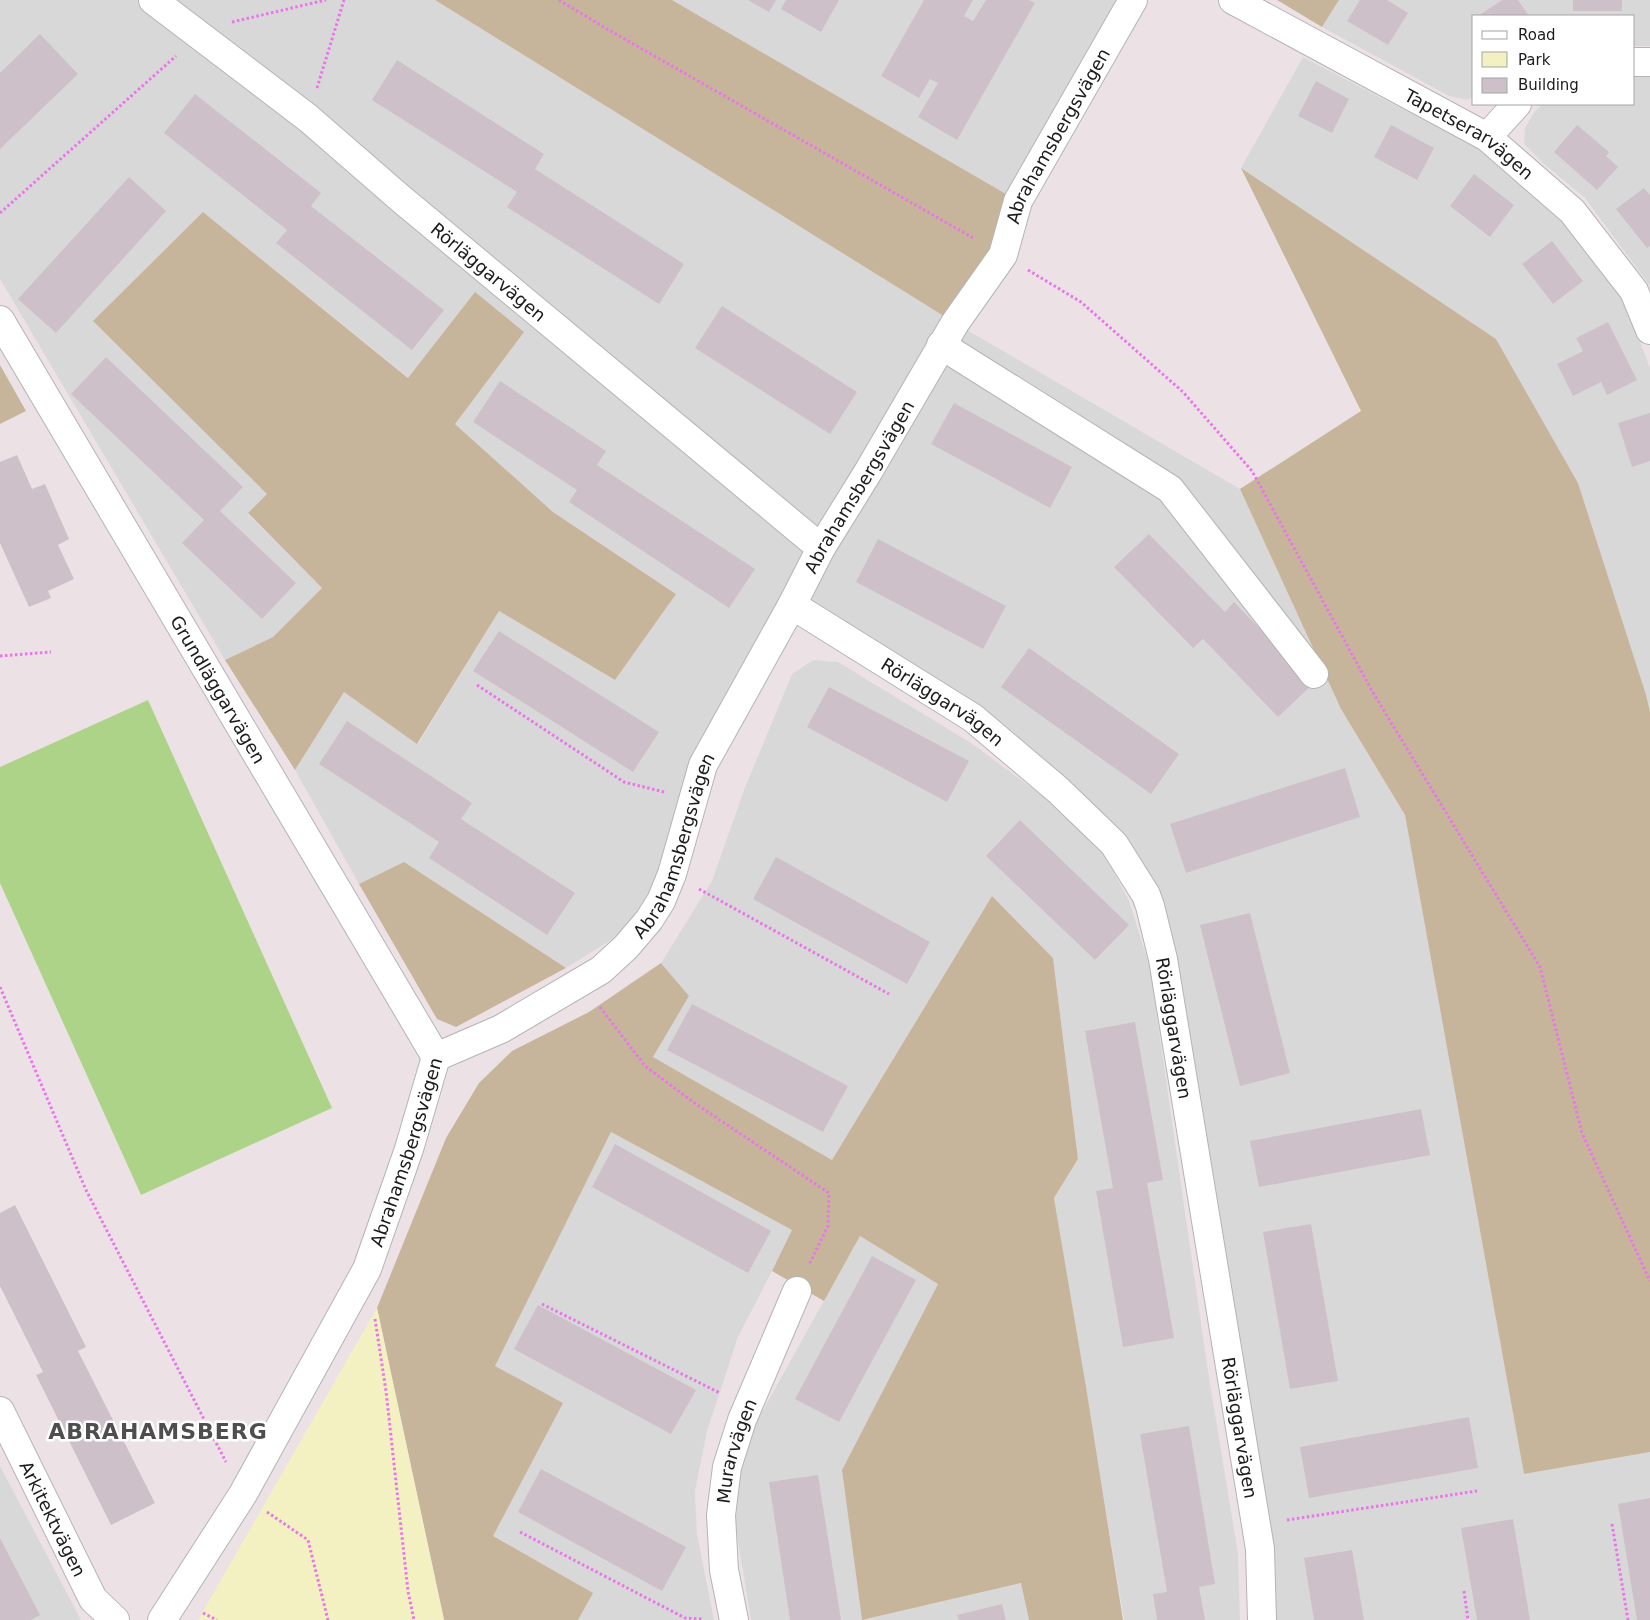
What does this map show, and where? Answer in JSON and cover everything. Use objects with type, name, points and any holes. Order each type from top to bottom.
[{"type":"street","name":"Rörläggarvägen","points":[[153,0],[308,118],[415,211],[821,548]]},
{"type":"street","name":"Abrahamsbergsvägen","points":[[162,1620],[243,1494],[367,1269],[409,1150],[436,1057],[500,1029],[601,970],[626,947],[649,920],[661,901],[672,874],[703,765],[792,605],[821,548],[868,472],[941,345],[1003,255],[1018,201],[1133,0]]},
{"type":"street","name":"Tapetserarvägen","points":[[1233,0],[1487,137],[1572,211],[1634,291],[1650,330]]},
{"type":"street","points":[[1635,62],[1650,62]]},
{"type":"street","points":[[1487,137],[1516,105]]},
{"type":"street","name":"Grundläggarvägen","points":[[0,320],[436,1057]]},
{"type":"street","points":[[941,345],[1170,489],[1314,674]]},
{"type":"street","name":"Rörläggarvägen","points":[[792,605],[973,718],[1058,790],[1114,844],[1146,895],[1163,959],[1260,1549],[1262,1620]]},
{"type":"street","name":"Murarvägen","points":[[733,1619],[724,1570],[721,1515],[727,1466],[742,1420],[797,1291]]},
{"type":"street","name":"Arkitektvägen","points":[[0,1411],[93,1598],[115,1620]]},
{"type":"path","points":[[0,213],[200,37],[226,23],[326,0]]},
{"type":"path","points":[[308,118],[344,0]]},
{"type":"path","points":[[0,656],[51,652]]},
{"type":"path","points":[[477,685],[624,782],[657,791],[694,797]]},
{"type":"path","points":[[672,874],[889,994]]},
{"type":"path","points":[[583,982],[612,1024],[645,1066],[693,1102],[829,1193],[828,1226],[797,1291]]},
{"type":"path","points":[[0,987],[86,1190],[243,1494],[308,1540],[328,1620]]},
{"type":"path","points":[[542,1304],[748,1406]]},
{"type":"path","points":[[374,1316],[386,1391],[408,1591],[414,1620]]},
{"type":"path","points":[[1256,1525],[1477,1491]]},
{"type":"path","points":[[1612,1524],[1628,1620]]},
{"type":"path","points":[[520,1532],[685,1618],[733,1619]]},
{"type":"path","points":[[1464,1591],[1468,1620]]},
{"type":"shaded area","points":[[0,0],[435,0],[955,323],[1240,489],[1341,709],[1405,815],[1524,1474],[1650,1452],[1650,1620],[1262,1620],[1146,895],[1058,790],[792,605],[659,875],[625,931],[566,968],[405,863],[359,884],[295,770],[344,692],[418,744],[499,611],[615,680],[675,593],[553,512],[455,424],[475,293],[409,378],[203,212],[94,322],[267,494],[248,514],[322,588],[273,637],[225,660],[0,279]]},
{"type":"shaded area","points":[[435,0],[672,0],[1018,201],[955,323]]},
{"type":"shaded area","points":[[672,0],[1133,0],[1018,201]]},
{"type":"shaded area","points":[[1277,0],[1339,0],[1322,27]]},
{"type":"shaded area","points":[[1339,0],[1650,0],[1650,46],[1635,46],[1635,15],[1472,15],[1472,98],[1467,100],[1449,96],[1322,27]]},
{"type":"shaded area","points":[[1303,57],[1479,149],[1569,227],[1624,300],[1650,368],[1650,712],[1578,483],[1496,339],[1241,168]]},
{"type":"shaded area","points":[[1650,76],[1650,286],[1585,198],[1543,163],[1524,144],[1525,128],[1535,111],[1542,105],[1635,105],[1635,77]]},
{"type":"shaded area","points":[[1241,168],[1496,339],[1578,483],[1646,695],[1650,712],[1650,1452],[1524,1474],[1405,815],[1341,709],[1240,489],[1361,411]]},
{"type":"shaded area","points":[[203,212],[408,378],[475,292],[524,332],[455,424],[553,512],[676,594],[615,680],[499,611],[417,744],[344,692],[295,770],[225,660],[273,637],[322,588],[248,513],[267,494],[93,321]]},
{"type":"shaded area","points":[[0,365],[26,411],[0,424]]},
{"type":"shaded area","points":[[813,660],[838,662],[971,743],[1055,805],[1105,856],[1129,901],[1150,968],[1207,1365],[1238,1554],[1240,1620],[1124,1620],[1054,1198],[1078,1159],[1053,958],[992,896],[832,1160],[653,1057],[689,996],[661,963],[712,881],[744,790],[792,674]]},
{"type":"shaded area","points":[[404,862],[566,968],[456,1027],[437,1019],[359,884]]},
{"type":"shaded area","points":[[992,896],[1053,958],[1078,1159],[1054,1198],[1123,1620],[1029,1620],[1021,1583],[862,1620],[842,1470],[938,1284],[860,1236],[824,1301],[772,1271],[792,1230],[611,1132],[495,1366],[563,1403],[493,1536],[593,1593],[578,1620],[444,1620],[377,1308],[446,1138],[479,1083],[512,1051],[589,1012],[661,963],[689,996],[653,1057],[832,1160]]},
{"type":"shaded area","points":[[611,1132],[793,1230],[738,1337],[707,1431],[695,1491],[697,1534],[714,1620],[578,1620],[592,1593],[492,1536],[562,1403],[494,1366]]},
{"type":"shaded area","points":[[860,1236],[938,1284],[842,1470],[862,1620],[751,1620],[733,1510],[748,1437]]},
{"type":"shaded area","points":[[0,1466],[81,1620],[0,1620]]},
{"type":"shaded area","points":[[1022,1583],[1029,1620],[863,1620]]},
{"type":"green space","points":[[148,700],[332,1108],[141,1195],[0,883],[0,767]]},
{"type":"green space","points":[[377,1308],[444,1620],[198,1620]]},
{"type":"building","points":[[748,0],[776,0],[769,12]]},
{"type":"building","points":[[786,0],[839,0],[821,32],[781,9]]},
{"type":"building","points":[[924,0],[973,0],[964,16],[973,21],[986,0],[1029,0],[1035,3],[957,140],[918,117],[938,83],[930,79],[919,98],[881,76]]},
{"type":"building","points":[[1360,0],[1387,0],[1408,13],[1388,45],[1347,21]]},
{"type":"building","points":[[1502,0],[1518,0],[1528,15],[1480,15]]},
{"type":"building","points":[[1573,0],[1622,0],[1622,11],[1573,11]]},
{"type":"building","points":[[40,34],[78,74],[0,149],[0,73]]},
{"type":"building","points":[[397,60],[544,154],[535,169],[684,264],[659,304],[507,207],[517,192],[372,100]]},
{"type":"building","points":[[1316,81],[1349,99],[1332,133],[1298,116]]},
{"type":"building","points":[[195,94],[321,193],[311,206],[444,310],[412,350],[276,243],[287,230],[164,133]]},
{"type":"building","points":[[1391,125],[1434,148],[1417,180],[1374,157]]},
{"type":"building","points":[[1577,125],[1609,152],[1606,156],[1618,167],[1597,190],[1554,152]]},
{"type":"building","points":[[1474,174],[1514,205],[1490,237],[1450,206]]},
{"type":"building","points":[[129,177],[166,211],[56,333],[18,299]]},
{"type":"building","points":[[1644,188],[1650,195],[1650,246],[1647,248],[1616,209]]},
{"type":"building","points":[[1552,241],[1583,281],[1553,304],[1522,264]]},
{"type":"building","points":[[722,306],[857,392],[830,434],[695,348]]},
{"type":"building","points":[[1608,322],[1637,380],[1607,395],[1601,382],[1573,396],[1557,364],[1583,351],[1576,338]]},
{"type":"building","points":[[106,357],[243,487],[220,511],[296,583],[262,619],[182,543],[204,520],[71,394]]},
{"type":"building","points":[[500,381],[606,451],[597,465],[755,569],[729,608],[569,502],[577,490],[473,422]]},
{"type":"building","points":[[954,403],[1072,467],[1050,508],[931,444]]},
{"type":"building","points":[[1650,413],[1650,461],[1632,467],[1618,423]]},
{"type":"building","points":[[17,455],[32,489],[45,484],[69,539],[58,545],[74,579],[48,591],[51,598],[29,607],[0,543],[0,462]]},
{"type":"building","points":[[1149,534],[1225,612],[1234,602],[1313,684],[1278,717],[1203,639],[1193,648],[1114,567]]},
{"type":"building","points":[[878,539],[1006,606],[983,649],[856,582]]},
{"type":"building","points":[[499,631],[659,732],[633,772],[473,671]]},
{"type":"building","points":[[1029,648],[1179,754],[1151,794],[1001,687]]},
{"type":"building","points":[[829,687],[969,761],[947,802],[807,727]]},
{"type":"building","points":[[347,721],[472,803],[461,819],[575,893],[547,935],[429,858],[439,842],[319,764]]},
{"type":"building","points":[[1345,768],[1360,817],[1186,873],[1170,824]]},
{"type":"building","points":[[1020,820],[1129,925],[1095,960],[986,856]]},
{"type":"building","points":[[776,857],[930,942],[907,984],[753,899]]},
{"type":"building","points":[[1250,913],[1290,1073],[1240,1086],[1200,925]]},
{"type":"building","points":[[692,1004],[848,1086],[823,1132],[667,1050]]},
{"type":"building","points":[[1135,1022],[1163,1180],[1147,1183],[1174,1338],[1123,1347],[1096,1191],[1113,1188],[1085,1031]]},
{"type":"building","points":[[1421,1109],[1430,1155],[1259,1187],[1250,1141]]},
{"type":"building","points":[[615,1144],[771,1231],[748,1273],[592,1187]]},
{"type":"building","points":[[15,1205],[86,1347],[78,1351],[155,1503],[111,1525],[36,1375],[43,1372],[0,1286],[0,1213]]},
{"type":"building","points":[[1311,1224],[1338,1381],[1290,1389],[1263,1232]]},
{"type":"building","points":[[872,1256],[916,1280],[839,1422],[795,1399]]},
{"type":"building","points":[[538,1305],[696,1390],[671,1434],[514,1349]]},
{"type":"building","points":[[1469,1417],[1478,1468],[1309,1498],[1300,1447]]},
{"type":"building","points":[[1189,1426],[1215,1584],[1199,1587],[1205,1620],[1157,1620],[1153,1594],[1167,1592],[1140,1434]]},
{"type":"building","points":[[541,1469],[686,1547],[662,1591],[518,1512]]},
{"type":"building","points":[[818,1475],[841,1620],[790,1620],[769,1482]]},
{"type":"building","points":[[1650,1498],[1650,1620],[1637,1620],[1618,1504]]},
{"type":"building","points":[[1513,1519],[1530,1620],[1477,1620],[1461,1528]]},
{"type":"building","points":[[0,1538],[40,1615],[31,1620],[0,1620]]},
{"type":"building","points":[[1352,1550],[1364,1620],[1314,1620],[1304,1558]]},
{"type":"building","points":[[1002,1604],[1006,1620],[959,1620],[957,1615]]},
{"type":"district","name":"ABRAHAMSBERG","points":[[158,1431]]}]
